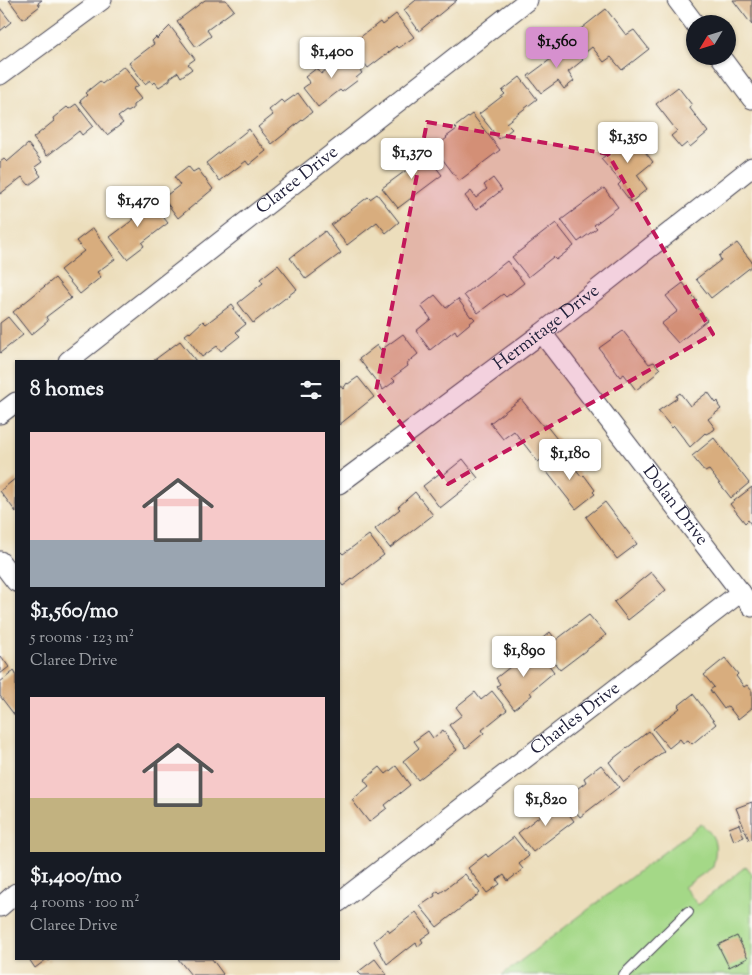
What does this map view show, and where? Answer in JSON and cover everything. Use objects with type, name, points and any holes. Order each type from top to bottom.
[{"type":"street","points":[[0,76],[102,0]]},
{"type":"street","name":"Claree Drive","points":[[69,360],[528,0]]},
{"type":"street","points":[[677,0],[688,15]]},
{"type":"street","points":[[727,65],[752,99]]},
{"type":"street","name":"Hermitage Drive","points":[[340,483],[542,333],[752,167]]},
{"type":"street","name":"Dolan Drive","points":[[542,333],[746,600]]},
{"type":"street","points":[[0,414],[15,403]]},
{"type":"street","points":[[0,561],[15,581]]},
{"type":"street","name":"Charles Drive","points":[[340,901],[746,600]]},
{"type":"street","points":[[0,907],[15,894]]},
{"type":"lane","points":[[624,975],[688,912]]},
{"type":"highlighted area","points":[[427,122],[608,154],[713,334],[448,484],[376,391]]},
{"type":"green space","points":[[701,824],[711,834],[715,843],[713,867],[684,887],[698,905],[746,866],[752,874],[752,975],[502,975]]},
{"type":"building","points":[[9,0],[42,0],[38,3],[40,6],[23,19]]},
{"type":"building","points":[[205,0],[226,0],[234,10],[207,30],[211,36],[196,47],[177,21]]},
{"type":"building","points":[[416,0],[457,0],[419,31],[404,10]]},
{"type":"building","points":[[733,0],[752,0],[752,25]]},
{"type":"building","points":[[0,8],[11,22],[0,31]]},
{"type":"building","points":[[606,9],[626,35],[634,30],[649,49],[622,70],[611,57],[604,62],[592,47],[586,52],[573,35]]},
{"type":"building","points":[[396,14],[414,37],[399,48],[397,46],[368,68],[350,45],[380,22],[382,25]]},
{"type":"building","points":[[170,26],[195,59],[188,64],[192,69],[181,77],[178,72],[159,87],[150,80],[145,84],[129,63],[154,44],[152,41],[156,37],[157,39]]},
{"type":"building","points":[[568,41],[583,60],[568,72],[574,81],[564,89],[558,81],[541,93],[528,76],[551,59],[548,56]]},
{"type":"building","points":[[345,50],[362,73],[356,78],[358,80],[342,92],[340,90],[318,107],[303,88],[310,83],[305,77],[317,68],[321,74],[337,61],[335,58]]},
{"type":"building","points":[[124,66],[139,85],[133,89],[141,99],[133,105],[133,109],[128,112],[126,111],[118,117],[123,123],[107,135],[80,101],[87,95],[85,93],[100,81],[102,84]]},
{"type":"building","points":[[520,77],[537,99],[506,123],[512,129],[499,139],[479,114],[505,94],[502,91]]},
{"type":"building","points":[[678,87],[692,105],[689,107],[708,132],[690,147],[687,143],[681,148],[671,136],[677,131],[656,104]]},
{"type":"building","points":[[298,93],[312,112],[272,144],[258,127],[273,115],[269,110],[281,100],[284,103]]},
{"type":"building","points":[[76,104],[93,126],[82,135],[79,131],[47,156],[33,138],[54,121],[53,118],[67,107],[69,109]]},
{"type":"building","points":[[472,114],[500,150],[459,181],[434,148],[457,129],[455,127]]},
{"type":"building","points":[[249,129],[266,151],[249,165],[246,161],[220,181],[206,163]]},
{"type":"building","points":[[623,131],[628,137],[632,135],[653,162],[637,175],[647,189],[631,202],[618,185],[621,182],[601,159],[615,148],[610,141]]},
{"type":"building","points":[[28,144],[42,162],[35,167],[41,176],[29,185],[22,177],[0,194],[0,162],[4,159],[7,162]]},
{"type":"building","points":[[423,151],[442,175],[398,208],[382,188],[408,169],[405,165]]},
{"type":"building","points":[[188,166],[193,172],[198,169],[213,189],[178,218],[163,198],[180,185],[174,177]]},
{"type":"building","points":[[493,178],[502,190],[476,210],[465,196],[471,191],[476,198],[487,189],[484,185]]},
{"type":"building","points":[[604,188],[618,207],[594,225],[597,228],[578,242],[561,220]]},
{"type":"building","points":[[377,194],[399,222],[386,233],[377,222],[347,245],[331,225],[368,197],[370,199]]},
{"type":"building","points":[[136,199],[145,210],[153,204],[168,223],[142,243],[144,246],[127,259],[110,237],[134,219],[125,208]]},
{"type":"building","points":[[556,223],[574,246],[556,260],[553,257],[528,277],[512,257]]},
{"type":"building","points":[[93,228],[115,259],[97,272],[101,277],[80,294],[60,270],[84,251],[76,241]]},
{"type":"building","points":[[325,231],[341,253],[306,279],[290,258]]},
{"type":"building","points":[[737,243],[752,262],[752,266],[711,298],[696,279],[721,260],[719,256]]},
{"type":"building","points":[[507,261],[524,283],[506,297],[503,294],[478,313],[464,295]]},
{"type":"building","points":[[278,265],[297,289],[253,323],[238,303],[263,283],[260,279]]},
{"type":"building","points":[[55,278],[71,298],[46,317],[48,321],[31,335],[13,312]]},
{"type":"building","points":[[683,283],[697,301],[694,303],[707,320],[678,343],[661,324],[678,311],[666,296]]},
{"type":"building","points":[[435,295],[446,308],[458,299],[471,317],[475,319],[457,334],[455,330],[430,350],[416,331],[431,319],[421,306]]},
{"type":"building","points":[[232,304],[235,308],[233,309],[246,324],[236,332],[240,336],[221,351],[217,346],[202,357],[185,335],[203,321],[206,324]]},
{"type":"building","points":[[8,317],[23,335],[0,353],[0,323]]},
{"type":"building","points":[[623,331],[649,364],[654,362],[660,369],[636,390],[624,374],[620,377],[599,348]]},
{"type":"building","points":[[403,334],[418,354],[407,363],[408,366],[392,378],[395,381],[383,390],[359,359],[377,345],[381,350]]},
{"type":"building","points":[[180,341],[195,360],[154,360]]},
{"type":"building","points":[[358,377],[374,397],[340,424],[340,385],[343,389]]},
{"type":"building","points":[[708,392],[716,403],[718,401],[721,409],[708,419],[715,428],[705,433],[690,447],[674,426],[672,428],[658,411],[677,398],[676,396],[680,393],[690,406]]},
{"type":"building","points":[[521,399],[561,444],[538,462],[514,431],[503,439],[490,423]]},
{"type":"building","points":[[714,438],[749,483],[731,498],[709,470],[705,472],[692,456]]},
{"type":"building","points":[[562,452],[582,477],[584,475],[595,490],[593,492],[595,494],[576,509],[543,467]]},
{"type":"building","points":[[463,459],[478,478],[440,508],[423,486],[440,473],[442,476]]},
{"type":"building","points":[[15,479],[15,511],[0,491]]},
{"type":"building","points":[[752,487],[752,526],[748,520],[745,523],[730,504]]},
{"type":"building","points":[[415,492],[433,515],[390,548],[375,529],[400,509],[398,507]]},
{"type":"building","points":[[605,502],[637,544],[617,559],[586,517]]},
{"type":"building","points":[[369,535],[384,555],[343,586],[340,582],[340,552],[343,554]]},
{"type":"building","points":[[651,572],[666,590],[628,620],[614,602]]},
{"type":"building","points":[[589,615],[606,635],[560,670],[538,642],[550,632],[556,640]]},
{"type":"building","points":[[533,649],[537,655],[540,653],[554,672],[530,692],[532,695],[514,709],[497,686],[500,684],[496,678]]},
{"type":"building","points":[[0,657],[9,667],[0,674]]},
{"type":"building","points":[[725,658],[738,674],[736,676],[744,687],[747,685],[752,691],[752,708],[738,719],[728,706],[724,709],[710,690],[714,687],[704,675]]},
{"type":"building","points":[[14,671],[15,716],[0,696],[0,682]]},
{"type":"building","points":[[492,691],[507,710],[482,730],[484,733],[466,748],[449,725],[462,715],[456,707],[475,692],[481,700]]},
{"type":"building","points":[[693,694],[716,724],[692,744],[688,740],[683,743],[680,739],[669,748],[653,729],[680,708],[678,706]]},
{"type":"building","points":[[443,730],[457,750],[418,780],[403,761],[419,748],[414,741],[428,731],[433,738]]},
{"type":"building","points":[[649,731],[664,751],[624,782],[609,762]]},
{"type":"building","points":[[601,765],[619,787],[580,817],[565,798],[586,782],[584,778]]},
{"type":"building","points":[[396,766],[410,785],[385,805],[387,808],[369,822],[352,800],[369,786],[364,780],[380,767],[386,774]]},
{"type":"building","points":[[559,801],[574,821],[533,852],[518,833]]},
{"type":"building","points":[[752,802],[752,839],[749,840],[736,808]]},
{"type":"building","points":[[739,824],[744,837],[734,841],[729,828]]},
{"type":"building","points":[[514,837],[529,856],[519,864],[523,869],[508,881],[504,875],[497,880],[500,884],[487,893],[468,868],[486,854],[488,857]]},
{"type":"building","points":[[465,874],[480,893],[437,927],[420,906],[435,896],[434,894],[438,891],[440,893]]},
{"type":"building","points":[[416,912],[431,932],[421,939],[423,942],[418,946],[416,943],[387,964],[374,941],[388,929],[390,932]]},
{"type":"building","points":[[737,936],[748,958],[729,967],[718,945]]},
{"type":"building","points":[[375,959],[387,975],[361,975],[358,972]]},
{"type":"building","points":[[30,960],[46,960],[35,968]]},
{"type":"building","points":[[179,960],[213,960],[223,974],[222,975],[191,975]]}]
